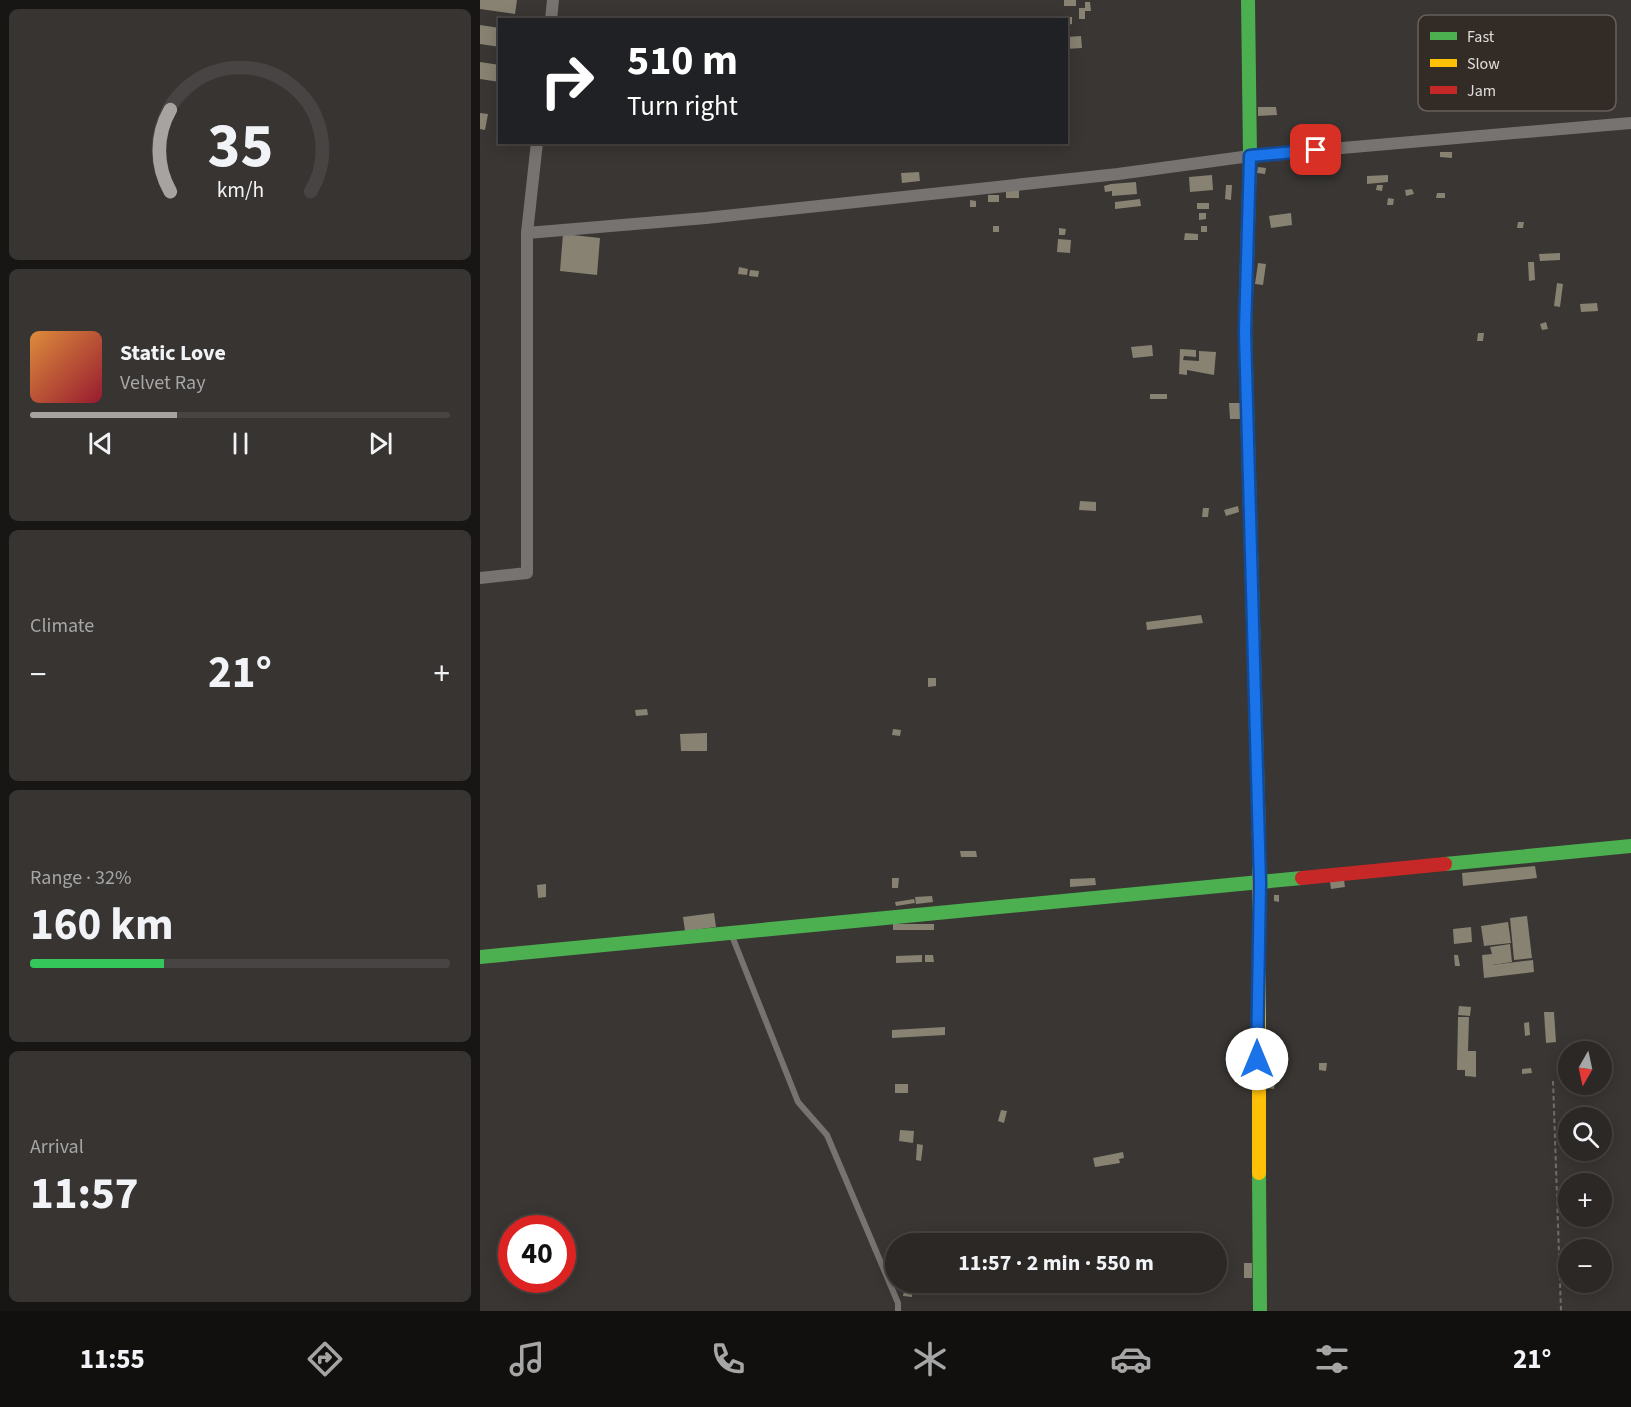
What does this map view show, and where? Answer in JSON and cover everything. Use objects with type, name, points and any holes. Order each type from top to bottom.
[{"type":"street","points":[[551,18],[554,0]]},
{"type":"street","points":[[1248,0],[1250,156],[1245,332],[1260,883],[1257,998],[1260,1311]]},
{"type":"street","points":[[527,233],[706,218],[1118,174],[1250,156],[1631,123]]},
{"type":"street","points":[[480,578],[528,573],[527,233],[537,144]]},
{"type":"street","points":[[480,957],[969,908],[1260,883],[1631,846]]},
{"type":"lane","points":[[730,933],[798,1102],[827,1135],[898,1303],[898,1311]]},
{"type":"path","points":[[1553,1081],[1561,1311]]},
{"type":"building","points":[[480,0],[517,0],[515,14],[480,9]]},
{"type":"building","points":[[1064,0],[1076,0],[1076,6],[1064,6]]},
{"type":"building","points":[[1085,2],[1090,2],[1091,11],[1085,11],[1085,19],[1079,19],[1079,8],[1085,8]]},
{"type":"building","points":[[1072,17],[1072,24],[1068,25],[1068,18],[1064,18]]},
{"type":"building","points":[[480,25],[498,28],[498,47],[480,44]]},
{"type":"building","points":[[1081,36],[1082,48],[1068,49],[1068,37]]},
{"type":"building","points":[[480,62],[498,65],[498,82],[480,79]]},
{"type":"building","points":[[1258,107],[1276,107],[1277,115],[1258,116]]},
{"type":"building","points":[[480,113],[488,114],[485,130],[480,129]]},
{"type":"building","points":[[1440,152],[1452,152],[1452,158],[1440,157]]},
{"type":"building","points":[[1258,167],[1266,168],[1265,174],[1257,173]]},
{"type":"building","points":[[919,172],[920,181],[902,183],[901,173]]},
{"type":"building","points":[[1212,175],[1213,190],[1190,192],[1189,177]]},
{"type":"building","points":[[1388,175],[1388,182],[1367,184],[1367,176]]},
{"type":"building","points":[[1136,182],[1137,194],[1112,196],[1112,191],[1105,192],[1104,186]]},
{"type":"building","points":[[1226,185],[1232,185],[1231,200],[1225,199]]},
{"type":"building","points":[[1377,185],[1383,185],[1382,191],[1376,190]]},
{"type":"building","points":[[1412,189],[1414,194],[1406,196],[1405,190]]},
{"type":"building","points":[[1006,190],[1019,190],[1019,198],[1006,198]]},
{"type":"building","points":[[1437,193],[1445,193],[1445,198],[1436,198]]},
{"type":"building","points":[[988,195],[999,195],[999,202],[988,202]]},
{"type":"building","points":[[1388,198],[1394,199],[1393,205],[1387,205]]},
{"type":"building","points":[[1140,199],[1141,206],[1115,209],[1115,202]]},
{"type":"building","points":[[970,200],[976,201],[976,207],[970,207]]},
{"type":"building","points":[[1197,203],[1209,203],[1209,209],[1197,209]]},
{"type":"building","points":[[1199,213],[1206,213],[1206,219],[1199,220]]},
{"type":"building","points":[[1291,213],[1292,225],[1271,228],[1269,216]]},
{"type":"building","points":[[1518,222],[1524,222],[1523,228],[1517,228]]},
{"type":"building","points":[[993,226],[999,226],[999,232],[993,232]]},
{"type":"building","points":[[1201,226],[1207,226],[1207,232],[1201,232]]},
{"type":"building","points":[[1059,228],[1066,229],[1065,235],[1059,235]]},
{"type":"building","points":[[1185,233],[1198,234],[1198,240],[1184,240]]},
{"type":"building","points":[[563,234],[600,238],[597,275],[560,271]]},
{"type":"building","points":[[1058,239],[1071,240],[1070,253],[1057,252]]},
{"type":"building","points":[[1560,253],[1560,260],[1540,261],[1539,254]]},
{"type":"building","points":[[1528,262],[1534,262],[1535,280],[1529,281]]},
{"type":"building","points":[[1258,263],[1266,264],[1263,285],[1255,284]]},
{"type":"building","points":[[739,267],[748,269],[747,275],[738,274]]},
{"type":"building","points":[[750,270],[759,271],[758,277],[749,276]]},
{"type":"building","points":[[1557,283],[1563,284],[1560,307],[1554,306]]},
{"type":"building","points":[[1597,303],[1598,311],[1581,312],[1580,304]]},
{"type":"building","points":[[1546,322],[1548,329],[1542,330],[1540,324]]},
{"type":"building","points":[[1478,333],[1484,333],[1483,341],[1477,341]]},
{"type":"building","points":[[1152,345],[1153,356],[1133,358],[1131,347]]},
{"type":"building","points":[[1180,349],[1196,350],[1196,357],[1184,356],[1183,360],[1199,361],[1199,351],[1216,352],[1214,375],[1187,370],[1187,375],[1179,374]]},
{"type":"building","points":[[1150,394],[1167,394],[1167,399],[1150,399]]},
{"type":"building","points":[[1229,403],[1241,403],[1241,419],[1230,419]]},
{"type":"building","points":[[1080,501],[1096,502],[1096,511],[1079,510]]},
{"type":"building","points":[[1238,506],[1239,512],[1226,516],[1224,510]]},
{"type":"building","points":[[1203,508],[1209,508],[1208,517],[1202,517]]},
{"type":"building","points":[[1201,615],[1203,623],[1147,630],[1146,622]]},
{"type":"building","points":[[928,678],[936,678],[936,686],[928,687]]},
{"type":"building","points":[[647,709],[648,715],[636,716],[635,710]]},
{"type":"building","points":[[893,729],[901,730],[900,736],[892,735]]},
{"type":"building","points":[[707,733],[707,751],[681,751],[680,734]]},
{"type":"building","points":[[960,851],[976,851],[977,857],[961,857]]},
{"type":"building","points":[[1535,866],[1537,878],[1463,886],[1462,873]]},
{"type":"building","points":[[892,878],[899,878],[898,888],[892,888]]},
{"type":"building","points":[[1095,878],[1096,885],[1070,887],[1070,879]]},
{"type":"building","points":[[1344,880],[1345,887],[1331,889],[1330,882]]},
{"type":"building","points":[[546,884],[546,897],[538,898],[537,885]]},
{"type":"building","points":[[1274,895],[1279,895],[1279,902],[1274,901]]},
{"type":"building","points":[[932,896],[933,902],[916,904],[915,897]]},
{"type":"building","points":[[914,899],[915,903],[896,906],[895,902]]},
{"type":"building","points":[[714,913],[716,927],[685,931],[683,917]]},
{"type":"building","points":[[1527,916],[1532,958],[1514,960],[1510,918]]},
{"type":"building","points":[[1508,922],[1511,943],[1484,946],[1481,926]]},
{"type":"building","points":[[893,924],[934,924],[934,930],[893,930]]},
{"type":"building","points":[[1471,927],[1472,942],[1454,944],[1453,929]]},
{"type":"building","points":[[1510,944],[1512,962],[1492,965],[1533,960],[1534,972],[1484,978],[1482,955],[1492,954],[1490,947]]},
{"type":"building","points":[[922,955],[922,962],[896,963],[896,956]]},
{"type":"building","points":[[925,955],[933,955],[934,962],[925,962]]},
{"type":"building","points":[[1454,955],[1458,955],[1460,966],[1455,966]]},
{"type":"building","points":[[1459,1006],[1471,1007],[1470,1016],[1458,1015]]},
{"type":"building","points":[[1544,1012],[1554,1012],[1556,1042],[1546,1043]]},
{"type":"building","points":[[1458,1017],[1469,1017],[1468,1051],[1476,1051],[1476,1077],[1465,1076],[1465,1070],[1457,1070]]},
{"type":"building","points":[[1529,1022],[1530,1035],[1525,1036],[1524,1023]]},
{"type":"building","points":[[945,1027],[945,1035],[892,1038],[892,1030]]},
{"type":"building","points":[[1269,1059],[1275,1059],[1275,1077],[1269,1077]]},
{"type":"building","points":[[1319,1063],[1327,1063],[1326,1071],[1319,1070]]},
{"type":"building","points":[[1531,1068],[1532,1073],[1522,1074],[1522,1069]]},
{"type":"building","points":[[1270,1079],[1275,1079],[1274,1089],[1268,1088]]},
{"type":"building","points":[[895,1084],[908,1084],[908,1093],[895,1093]]},
{"type":"building","points":[[1001,1110],[1007,1111],[1004,1123],[998,1121]]},
{"type":"building","points":[[900,1130],[914,1131],[913,1143],[899,1141]]},
{"type":"building","points":[[917,1144],[923,1145],[921,1161],[916,1160]]},
{"type":"building","points":[[1123,1152],[1124,1158],[1119,1159],[1120,1163],[1095,1167],[1093,1158]]},
{"type":"building","points":[[1244,1263],[1252,1263],[1252,1278],[1244,1278]]},
{"type":"building","points":[[904,1293],[912,1293],[912,1297],[903,1296]]},
{"type":"traffic: fast","points":[[1248,0],[1250,156],[1245,332],[1259,838]]},
{"type":"traffic: fast","points":[[1445,864],[1631,846]]},
{"type":"traffic: fast","points":[[480,957],[1302,878]]},
{"type":"traffic: fast","points":[[1259,1173],[1260,1311]]},
{"type":"traffic: slow","points":[[1259,838],[1259,1173]]},
{"type":"traffic: jam","points":[[1302,878],[1445,864]]},
{"type":"route","points":[[1257,1059],[1260,883],[1257,694],[1245,332],[1250,156],[1316,150]]}]
